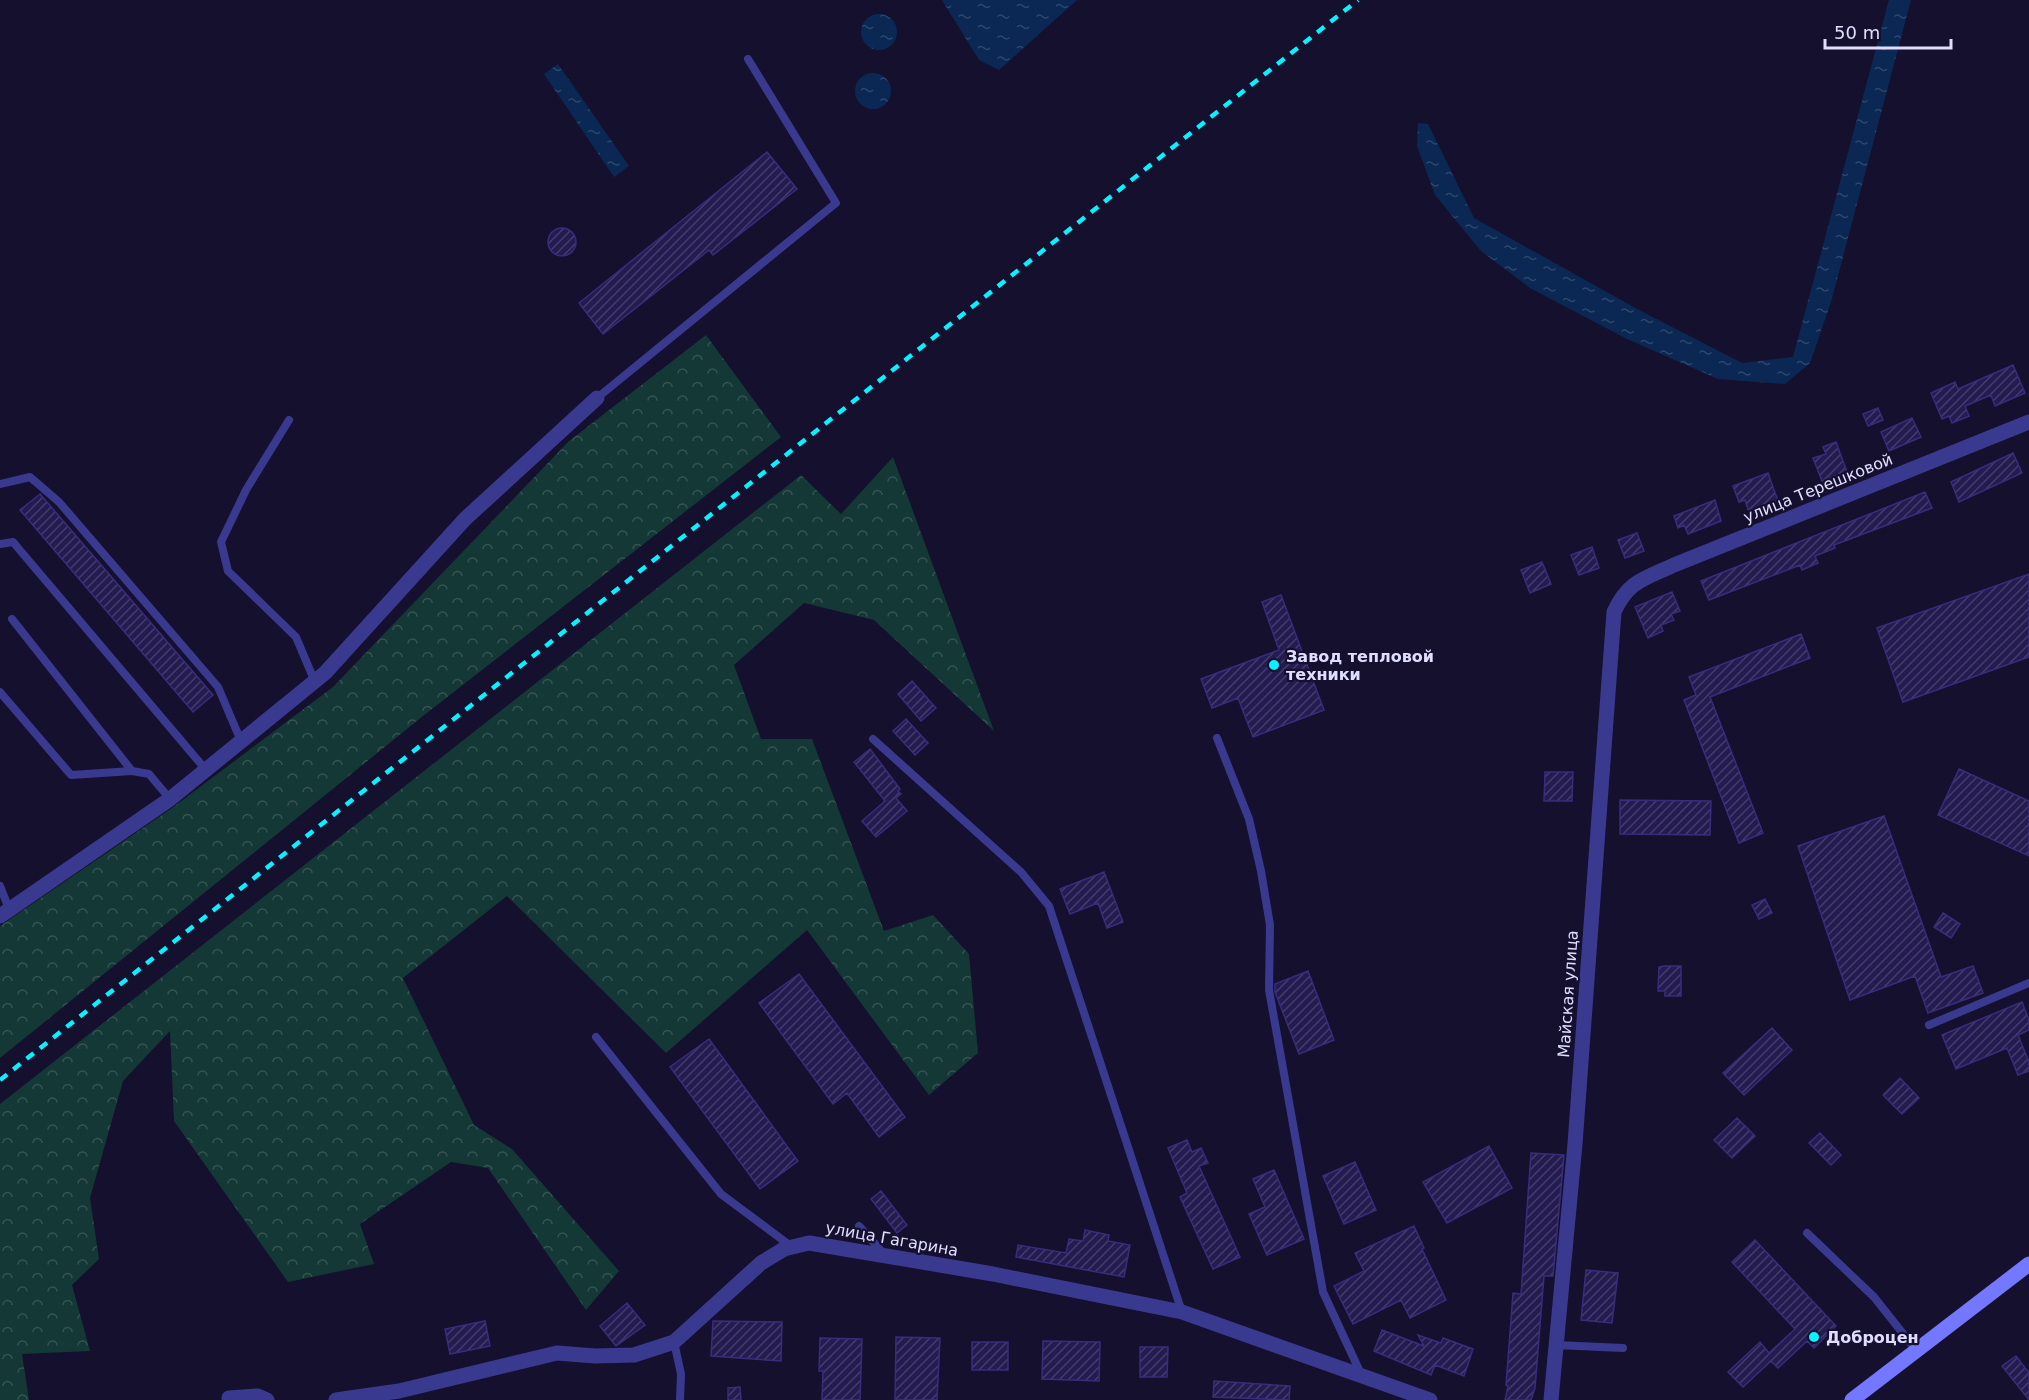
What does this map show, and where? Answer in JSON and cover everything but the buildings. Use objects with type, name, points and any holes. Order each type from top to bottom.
[{"type":"main road","points":[[1852,1400],[2029,1264]]},
{"type":"street","points":[[5,912],[170,799],[315,682],[465,519],[597,398]]},
{"type":"street","name":"улица Терешковой","points":[[1623,592],[1641,580],[1674,565],[2029,422]]},
{"type":"street","name":"Майская улица","points":[[1551,1400],[1575,1144],[1614,612],[1623,592]]},
{"type":"street","name":"улица Гагарина","points":[[336,1400],[399,1391],[557,1353],[596,1356],[634,1355],[674,1342],[761,1263],[792,1247],[809,1243],[993,1274],[1182,1312],[1362,1378],[1430,1400]]},
{"type":"street","points":[[229,1398],[258,1396],[267,1400]]},
{"type":"lane","points":[[597,398],[836,203],[748,59]]},
{"type":"lane","points":[[289,420],[246,490],[221,542],[228,571],[296,637],[315,682]]},
{"type":"lane","points":[[0,484],[30,477],[59,502],[218,687],[241,741]]},
{"type":"lane","points":[[0,544],[13,542],[206,770]]},
{"type":"lane","points":[[12,619],[132,771]]},
{"type":"lane","points":[[0,692],[71,775],[132,771],[148,774],[170,799]]},
{"type":"lane","points":[[1217,738],[1249,819],[1261,871],[1270,925],[1269,990],[1323,1292],[1362,1378]]},
{"type":"lane","points":[[873,739],[1020,872],[1049,906],[1182,1312]]},
{"type":"lane","points":[[0,886],[5,912]]},
{"type":"lane","points":[[1929,1025],[2029,983]]},
{"type":"lane","points":[[596,1037],[721,1194],[792,1247]]},
{"type":"lane","points":[[859,1227],[886,1256]]},
{"type":"lane","points":[[1807,1233],[1874,1297],[1916,1350]]},
{"type":"lane","points":[[674,1342],[681,1374],[680,1400]]},
{"type":"lane","points":[[1556,1345],[1623,1348]]},
{"type":"green space","points":[[706,335],[781,437],[423,716],[0,1058],[0,926],[172,808],[333,687],[569,441]]},
{"type":"green space","points":[[893,457],[994,731],[874,620],[804,603],[734,665],[761,739],[812,739],[884,931],[933,915],[969,954],[978,1053],[929,1095],[807,930],[666,1053],[507,896],[403,978],[474,1125],[512,1149],[619,1271],[586,1310],[488,1168],[451,1162],[360,1224],[374,1264],[288,1282],[174,1121],[170,1031],[123,1081],[90,1198],[99,1259],[72,1285],[90,1351],[22,1354],[29,1400],[0,1400],[0,1104],[801,475],[841,514]]},
{"type":"water","points":[[942,0],[1077,0],[999,70],[979,60]]},
{"type":"water","points":[[1889,0],[1911,0],[1831,302],[1810,363],[1785,384],[1718,379],[1627,339],[1530,288],[1481,251],[1435,195],[1417,146],[1418,123],[1428,124],[1474,218],[1639,310],[1742,363],[1793,357]]},
{"type":"water","points":[[879,14],[891,20],[897,32],[891,44],[879,50],[867,44],[861,32],[867,20]]},
{"type":"water","points":[[558,64],[629,166],[614,177],[544,74]]},
{"type":"water","points":[[873,73],[885,79],[891,91],[885,103],[873,109],[861,103],[855,91],[861,79]]},
{"type":"railway","points":[[0,1080],[1358,0]]},
{"type":"place","name":"Завод тепловой техники","points":[[1274,665]]},
{"type":"place","name":"Доброцен","points":[[1814,1337]]}]
